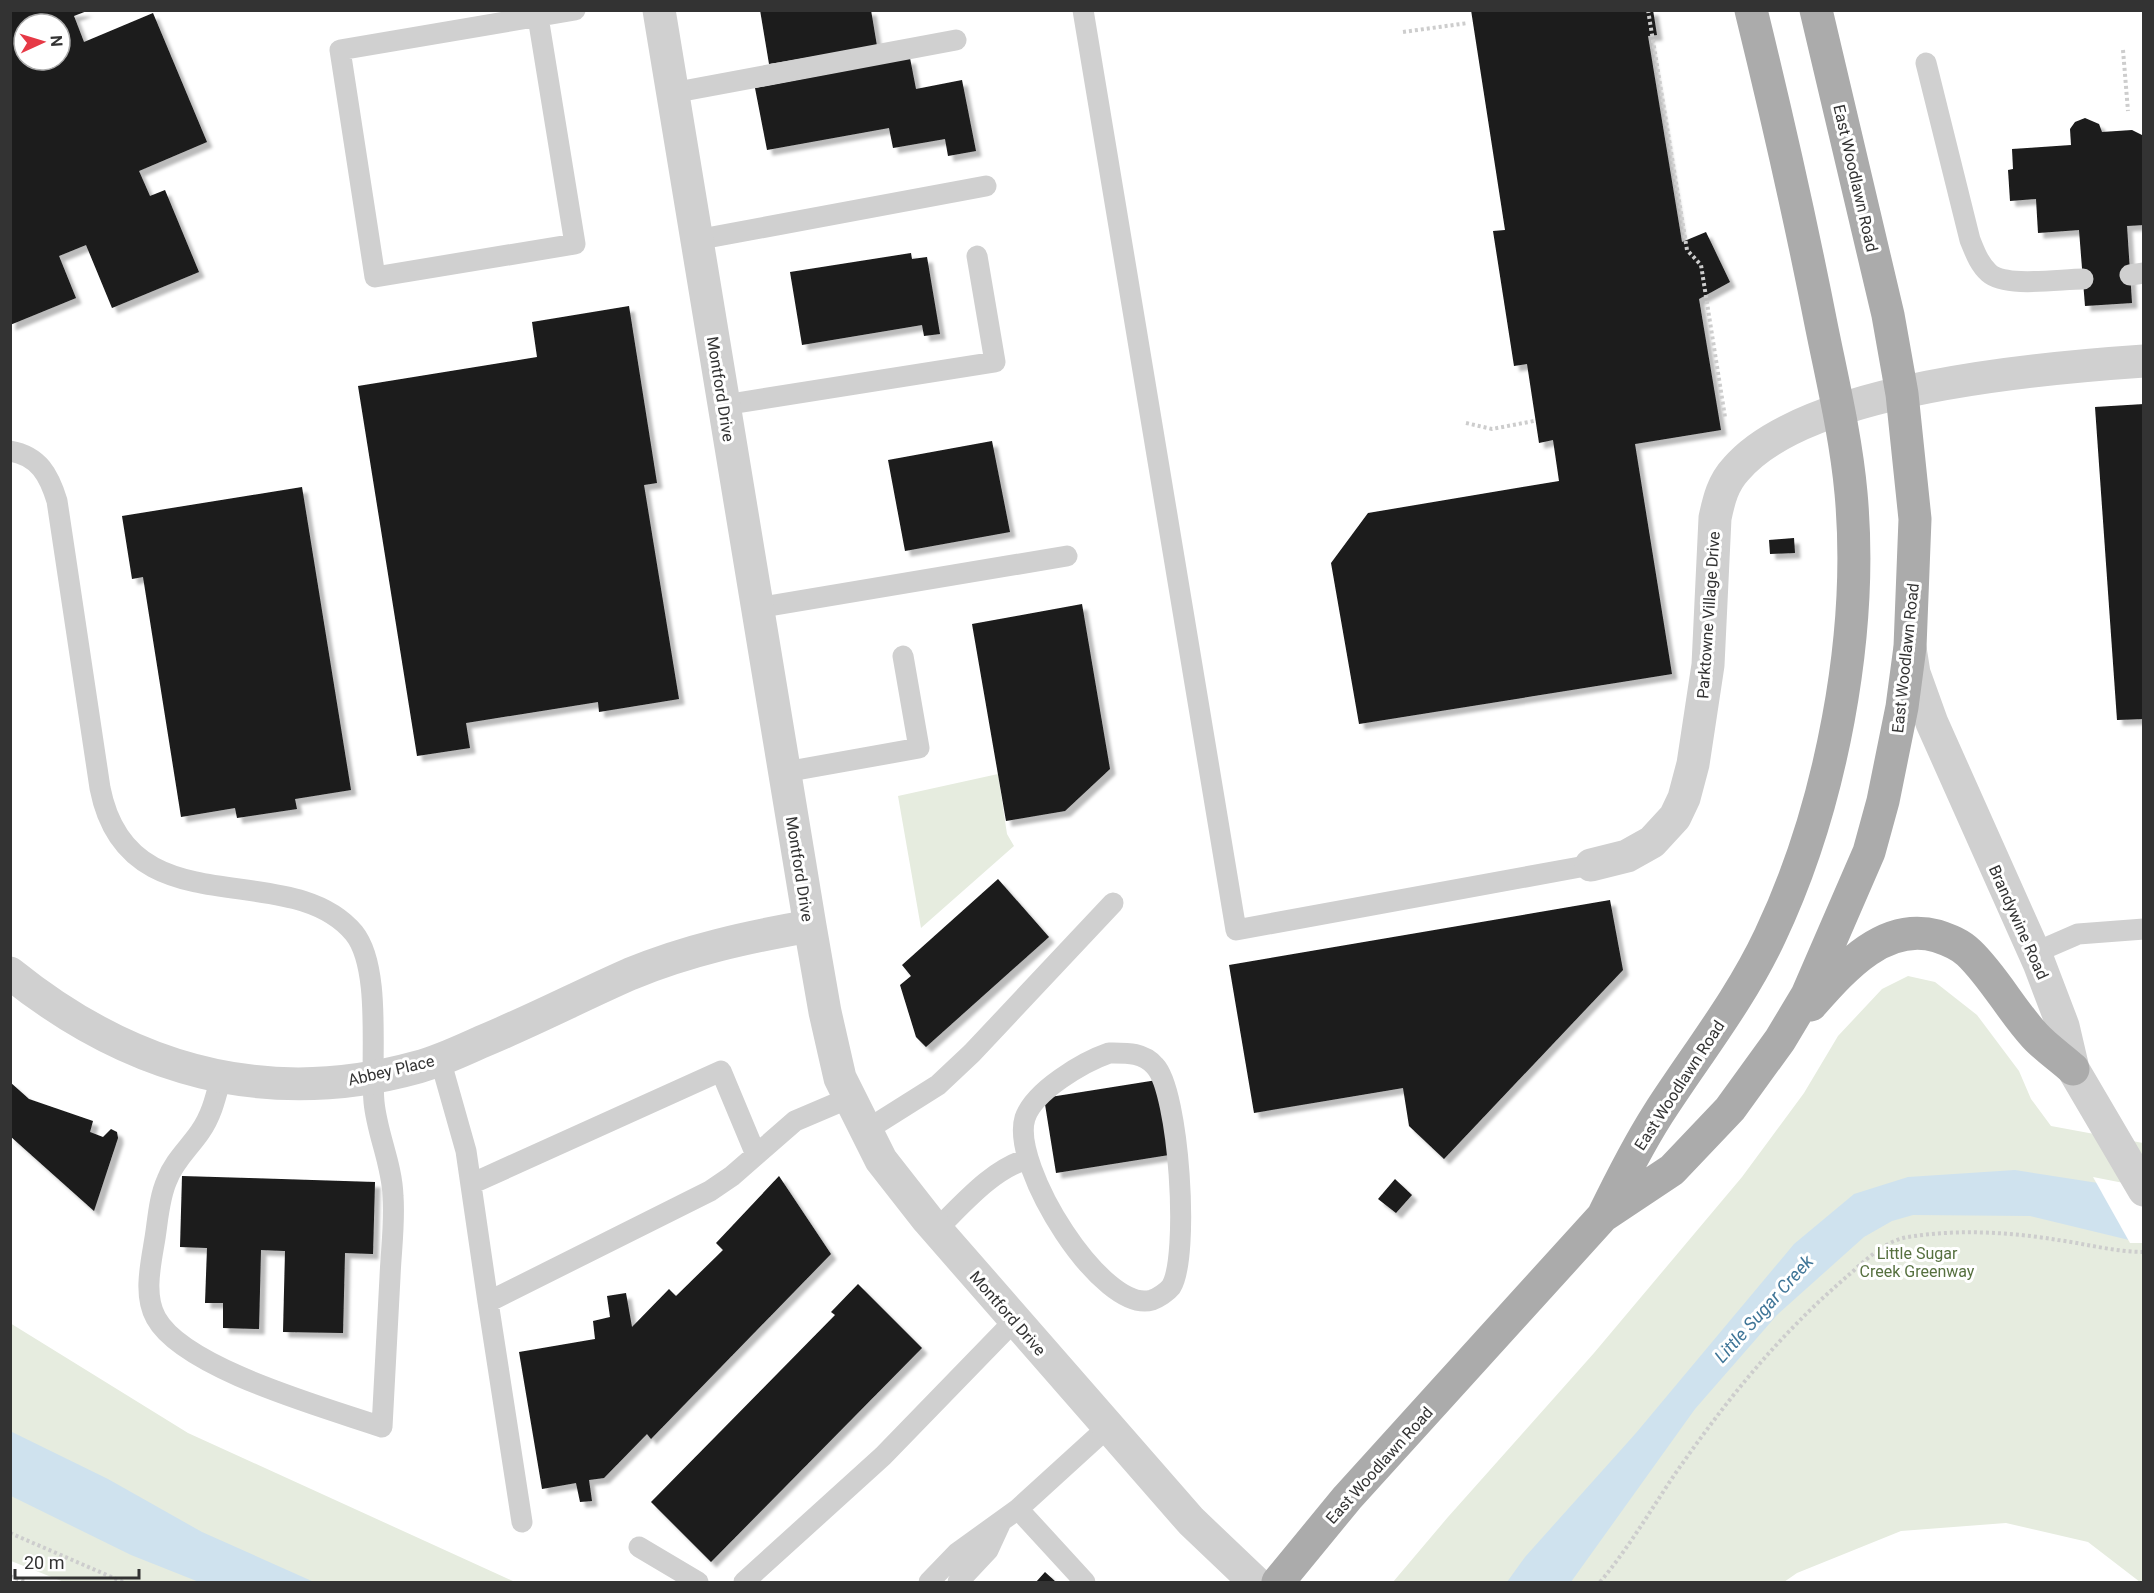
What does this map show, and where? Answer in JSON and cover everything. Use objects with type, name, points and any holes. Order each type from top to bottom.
[{"type":"main road","name":"East Woodlawn Road","points":[[1603,1216],[1632,1158],[1744,984],[1771,935],[1815,813],[1845,685],[1851,614],[1852,496],[1812,277],[1751,10]]},
{"type":"main road","name":"East Woodlawn Road","points":[[1278,1582],[1347,1498],[1603,1216],[1672,1170],[1730,1109],[1780,1040],[1807,995],[1869,852],[1893,759],[1910,647],[1915,519],[1902,394],[1888,315],[1816,10]]},
{"type":"main road","points":[[1780,1040],[1837,977],[1872,947],[1900,935],[1931,934],[1950,940],[1971,954],[2036,1038],[2073,1069]]},
{"type":"street","name":"Montford Drive","points":[[659,10],[810,926],[832,1048],[849,1098],[865,1131],[897,1183],[936,1230],[1191,1521],[1255,1582]]},
{"type":"street","name":"Parktowne Village Drive","points":[[1591,866],[1627,855],[1652,842],[1676,817],[1684,798],[1693,764],[1708,665],[1715,518],[1720,495],[1738,466],[1782,434],[1838,411],[1902,394],[1989,375],[2144,361]]},
{"type":"street","name":"Brandywine Road","points":[[1910,647],[1914,674],[1932,723],[2034,953],[2062,1026],[2073,1069],[2144,1190]]},
{"type":"street","name":"Abbey Place","points":[[10,973],[62,1012],[99,1034],[182,1067],[221,1077],[304,1084],[373,1077],[420,1067],[664,961],[700,949],[810,926]]},
{"type":"lane","points":[[538,17],[574,244],[375,277],[340,50],[575,10]]},
{"type":"lane","points":[[1083,10],[1236,930],[1591,866]]},
{"type":"lane","points":[[672,93],[956,40]]},
{"type":"lane","points":[[1926,63],[1970,240],[1978,259],[1990,273],[2004,281],[2083,279]]},
{"type":"lane","points":[[696,240],[986,186]]},
{"type":"lane","points":[[724,405],[995,362],[977,256]]},
{"type":"lane","points":[[10,451],[27,456],[39,464],[49,475],[57,501],[103,805],[119,837],[147,864],[184,879],[311,904],[344,923],[355,935],[364,952],[369,976],[373,1077],[380,1137],[390,1173],[393,1196],[382,1427],[289,1395],[216,1365],[181,1346],[166,1333],[156,1317],[150,1302],[151,1266],[166,1182],[173,1166],[207,1121],[221,1077]]},
{"type":"lane","points":[[757,608],[1067,556]]},
{"type":"lane","points":[[785,772],[920,748],[903,656]]},
{"type":"lane","points":[[865,1131],[938,1085],[972,1053],[1113,903]]},
{"type":"lane","points":[[2034,953],[2078,934],[2144,929]]},
{"type":"lane","points":[[1109,1053],[1135,1054],[1152,1062],[1158,1068],[1165,1087],[1182,1202],[1178,1268],[1170,1288],[1151,1300],[1140,1301],[1130,1299],[1116,1289],[1083,1257],[1051,1214],[1027,1159],[1025,1119],[1033,1104],[1053,1085],[1080,1066],[1109,1053]]},
{"type":"lane","points":[[440,1059],[455,1106],[471,1184],[522,1522]]},
{"type":"lane","points":[[471,1184],[721,1071],[756,1155]]},
{"type":"lane","points":[[488,1302],[667,1215],[718,1186],[795,1121],[849,1098]]},
{"type":"lane","points":[[936,1230],[986,1182],[1011,1165],[1027,1159]]},
{"type":"lane","points":[[744,1582],[884,1456],[1015,1320]]},
{"type":"lane","points":[[929,1582],[957,1553],[1018,1509],[1108,1427]]},
{"type":"lane","points":[[1018,1509],[1085,1582]]},
{"type":"lane","points":[[958,1582],[988,1550],[1000,1524]]},
{"type":"lane","points":[[639,1547],[698,1582]]},
{"type":"path","points":[[1648,10],[1687,250],[1701,265],[1725,417]]},
{"type":"path","points":[[1403,32],[1467,23]]},
{"type":"path","points":[[2123,50],[2128,111]]},
{"type":"path","points":[[1466,423],[1492,429],[1534,421]]},
{"type":"path","points":[[1600,1582],[1622,1556],[1675,1475],[1748,1375],[1809,1310],[1878,1250],[1905,1238],[1977,1233],[2056,1240],[2126,1252],[2144,1252]]},
{"type":"path","points":[[10,1533],[123,1582]]},
{"type":"path","points":[[10,1576],[26,1582]]},
{"type":"green space","points":[[998,774],[1007,834],[1014,846],[921,928],[898,796]]},
{"type":"green space","name":"Little Sugar Creek Greenway","points":[[1908,976],[1935,982],[1977,1015],[2019,1071],[2031,1099],[2051,1126],[2143,1143],[2143,1582],[2088,1542],[2006,1523],[1901,1531],[1797,1573],[1784,1582],[1393,1582],[1594,1353],[1742,1177],[1804,1093],[1838,1036],[1882,989]]},
{"type":"green space","points":[[10,1323],[188,1433],[515,1582],[64,1582],[11,1561]]},
{"type":"water","name":"Little Sugar Creek","points":[[2015,1170],[2143,1190],[2143,1240],[2129,1240],[2030,1216],[1913,1215],[1892,1221],[1864,1237],[1777,1315],[1695,1409],[1571,1582],[1507,1582],[1525,1557],[1636,1433],[1794,1244],[1854,1194],[1908,1177]]},
{"type":"water","points":[[10,1431],[108,1479],[202,1532],[314,1582],[199,1582],[131,1555],[11,1496]]},
{"type":"pier","points":[[2093,1177],[2144,1187],[2144,1243],[2130,1243]]},
{"type":"building","points":[[760,10],[871,10],[877,46],[769,64]]},
{"type":"building","points":[[1471,10],[1653,10],[1657,35],[1648,36],[1682,242],[1706,232],[1730,282],[1699,299],[1721,430],[1635,444],[1672,674],[1359,724],[1331,563],[1368,513],[1559,481],[1553,440],[1539,443],[1527,364],[1514,366],[1493,231],[1505,230]]},
{"type":"building","points":[[10,11],[87,11],[74,16],[84,42],[153,13],[207,142],[139,171],[150,196],[165,190],[199,272],[112,308],[86,245],[59,256],[76,298],[10,325]]},
{"type":"building","points":[[910,58],[916,89],[962,80],[976,151],[948,156],[945,139],[893,148],[889,128],[767,150],[755,88]]},
{"type":"building","points":[[2085,118],[2099,124],[2102,132],[2132,130],[2144,136],[2144,225],[2127,226],[2132,303],[2085,306],[2079,230],[2038,233],[2036,199],[2010,201],[2008,170],[2013,169],[2012,149],[2071,145],[2070,129],[2075,122]]},
{"type":"building","points":[[911,253],[912,259],[927,257],[940,334],[924,336],[922,325],[802,345],[790,272]]},
{"type":"building","points":[[629,306],[657,483],[644,485],[679,699],[599,712],[598,702],[466,723],[470,748],[417,756],[358,386],[537,357],[532,322]]},
{"type":"building","points":[[2144,404],[2144,719],[2117,720],[2095,407]]},
{"type":"building","points":[[992,441],[1010,532],[905,551],[888,460]]},
{"type":"building","points":[[302,487],[351,790],[295,799],[297,809],[237,818],[235,808],[181,817],[143,577],[132,579],[122,516]]},
{"type":"building","points":[[1794,538],[1795,553],[1770,554],[1769,540]]},
{"type":"building","points":[[1082,604],[1110,769],[1065,811],[1006,821],[972,624]]},
{"type":"building","points":[[998,879],[1049,937],[926,1047],[916,1037],[900,985],[911,976],[902,965]]},
{"type":"building","points":[[1610,900],[1623,970],[1444,1159],[1409,1126],[1403,1088],[1254,1113],[1229,965]]},
{"type":"building","points":[[1157,1080],[1169,1155],[1056,1173],[1044,1098]]},
{"type":"building","points":[[10,1082],[29,1099],[93,1121],[90,1132],[103,1137],[111,1129],[117,1132],[118,1138],[94,1211],[10,1136]]},
{"type":"building","points":[[182,1176],[375,1182],[373,1254],[345,1253],[343,1333],[283,1332],[285,1251],[261,1250],[259,1329],[223,1328],[223,1303],[205,1303],[207,1248],[180,1247]]},
{"type":"building","points":[[779,1176],[831,1254],[651,1439],[647,1434],[604,1478],[589,1480],[592,1501],[580,1502],[576,1483],[542,1489],[519,1352],[595,1339],[593,1321],[610,1317],[607,1296],[626,1293],[632,1327],[669,1289],[676,1296],[723,1250],[716,1243]]},
{"type":"building","points":[[1395,1179],[1412,1195],[1396,1213],[1378,1199]]},
{"type":"building","points":[[858,1284],[922,1348],[711,1562],[651,1502],[835,1315],[831,1312]]},
{"type":"building","points":[[1045,1572],[1056,1582],[1036,1582]]}]
